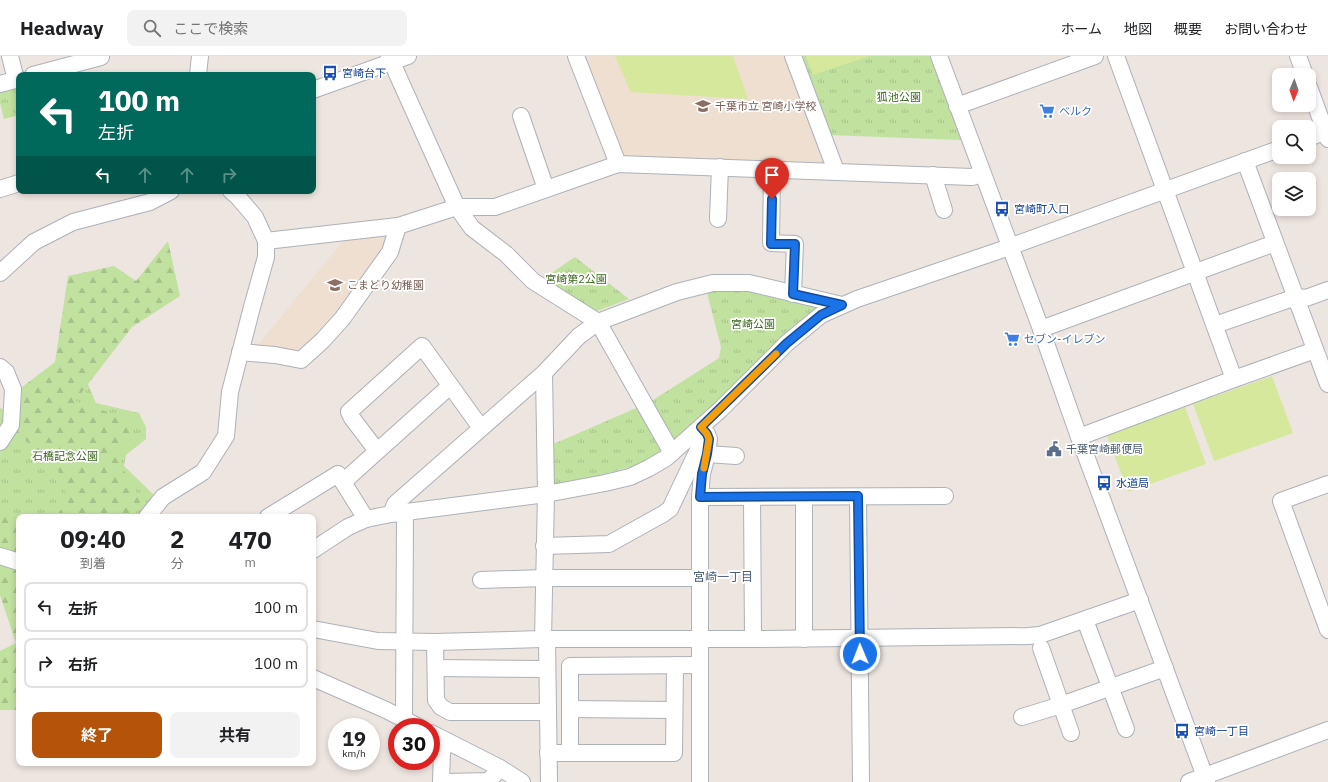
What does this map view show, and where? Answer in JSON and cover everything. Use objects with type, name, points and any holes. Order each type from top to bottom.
[{"type":"street","points":[[10,56],[16,73]]},
{"type":"street","points":[[44,72],[101,57],[100,56]]},
{"type":"street","points":[[198,72],[200,56]]},
{"type":"street","points":[[316,89],[391,59],[408,56]]},
{"type":"street","points":[[576,56],[618,164]]},
{"type":"street","points":[[794,56],[836,171]]},
{"type":"street","points":[[939,56],[1206,779]]},
{"type":"street","points":[[957,106],[1094,56]]},
{"type":"street","points":[[1116,56],[1234,379]]},
{"type":"street","points":[[1298,56],[1302,68]]},
{"type":"street","points":[[391,59],[457,207],[472,228],[506,254],[533,281],[598,322],[672,453]]},
{"type":"street","points":[[0,84],[16,80]]},
{"type":"street","points":[[1316,105],[1327,134],[1316,136]]},
{"type":"street","points":[[522,116],[546,189]]},
{"type":"street","points":[[316,548],[348,527],[366,519],[398,513],[546,494],[630,477],[650,468],[672,453],[701,427],[787,343],[821,315],[857,299],[1010,247],[1272,151]]},
{"type":"street","points":[[1245,161],[1328,384]]},
{"type":"street","points":[[266,241],[398,226],[457,207],[495,207],[618,164],[972,177],[982,174]]},
{"type":"street","points":[[718,219],[720,167]]},
{"type":"street","points":[[772,169],[771,244],[795,244],[793,294]]},
{"type":"street","points":[[933,175],[944,210]]},
{"type":"street","points":[[0,189],[16,184]]},
{"type":"street","points":[[0,273],[34,242],[73,222],[150,202],[165,194]]},
{"type":"street","points":[[149,514],[163,497],[203,472],[226,436],[230,392],[266,257],[266,241],[255,217],[235,194]]},
{"type":"street","points":[[240,352],[275,355],[300,360],[322,341],[342,319],[390,252],[398,226]]},
{"type":"street","points":[[1041,329],[1275,243]]},
{"type":"street","points":[[404,718],[405,641],[398,513],[395,504],[544,373],[579,336],[598,322],[677,292],[713,283],[749,283],[842,305]]},
{"type":"street","points":[[1215,325],[1296,297],[1306,298],[1328,290]]},
{"type":"street","points":[[378,451],[349,412],[422,346],[481,428]]},
{"type":"street","points":[[1079,437],[1315,350]]},
{"type":"street","points":[[0,367],[6,372],[13,389],[10,426],[0,442]]},
{"type":"street","points":[[544,373],[546,494],[544,578],[547,669],[548,782]]},
{"type":"street","points":[[343,482],[450,386]]},
{"type":"street","points":[[700,782],[700,497],[702,474],[709,439],[701,427]]},
{"type":"street","points":[[544,546],[609,544],[670,509],[698,450],[701,427]]},
{"type":"street","points":[[707,454],[736,456]]},
{"type":"street","points":[[273,514],[338,474],[366,519]]},
{"type":"street","points":[[1328,484],[1281,501],[1328,630]]},
{"type":"street","points":[[858,496],[861,782]]},
{"type":"street","points":[[700,497],[946,496]]},
{"type":"street","points":[[752,497],[753,640]]},
{"type":"street","points":[[804,497],[804,639]]},
{"type":"street","points":[[0,556],[16,561]]},
{"type":"street","points":[[481,580],[544,578],[699,578]]},
{"type":"street","points":[[316,630],[378,640],[435,642],[545,639],[753,640],[1028,636],[1040,635],[1140,600]]},
{"type":"street","points":[[1085,620],[1126,729]]},
{"type":"street","points":[[435,642],[436,700],[441,707],[450,712],[547,712]]},
{"type":"street","points":[[1041,648],[1070,733]]},
{"type":"street","points":[[548,752],[674,753],[675,665]]},
{"type":"street","points":[[570,752],[570,666],[700,665]]},
{"type":"street","points":[[436,668],[547,669]]},
{"type":"street","points":[[1022,717],[1061,705],[1110,686],[1164,668]]},
{"type":"street","points":[[316,679],[386,710],[400,718]]},
{"type":"street","points":[[570,709],[674,710]]},
{"type":"street","points":[[1189,782],[1206,779],[1328,730]]},
{"type":"street","points":[[440,738],[500,768],[522,782]]},
{"type":"street","points":[[441,782],[442,752],[447,742]]},
{"type":"street","points":[[446,782],[489,781],[500,768]]},
{"type":"shaded area","name":"千葉市立 宮崎小学校","points":[[581,56],[788,56],[827,162],[823,166],[624,159]]},
{"type":"shaded area","name":"こまどり幼稚園","points":[[389,232],[393,237],[340,314],[300,354],[254,350],[348,235]]},
{"type":"green space","points":[[615,56],[733,56],[748,99],[631,92]]},
{"type":"green space","name":"狐池公園","points":[[799,56],[930,56],[962,140],[828,135]]},
{"type":"green space","points":[[806,56],[870,56],[813,75]]},
{"type":"green space","points":[[16,87],[16,116],[4,119],[0,103],[0,91]]},
{"type":"green space","points":[[168,241],[180,296],[132,327],[75,401],[128,419],[133,438],[116,457],[142,502],[135,514],[57,514],[68,501],[57,467],[13,429],[17,391],[55,362],[68,276],[114,266],[136,281]]},
{"type":"green space","name":"宮崎第2公園","points":[[575,257],[629,299],[597,311],[543,279]]},
{"type":"green space","name":"宮崎公園","points":[[751,286],[819,303],[820,311],[676,444],[634,466],[556,487],[549,482],[549,446],[650,402],[719,358],[721,347],[706,289]]},
{"type":"green space","points":[[1272,376],[1293,433],[1214,461],[1193,404]]},
{"type":"green space","name":"石橋記念公園","points":[[87,382],[96,403],[139,413],[146,427],[146,439],[126,455],[124,466],[157,498],[144,514],[16,514],[16,522],[0,548],[0,408],[19,417]]},
{"type":"green space","points":[[1185,407],[1206,464],[1128,492],[1107,435]]},
{"type":"green space","points":[[0,502],[9,514],[16,516],[16,643],[0,595]]},
{"type":"green space","points":[[16,643],[16,710],[0,710],[0,651]]},
{"type":"slow traffic","points":[[704,468],[709,439],[701,427],[776,354]]},
{"type":"place","name":"宮崎台下","points":[[330,73]]},
{"type":"place","name":"千葉市立 宮崎小学校","points":[[703,106]]},
{"type":"place","name":"ベルク","points":[[1047,111]]},
{"type":"place","name":"宮崎町入口","points":[[1002,209]]},
{"type":"place","name":"こまどり幼稚園","points":[[335,285]]},
{"type":"place","name":"セブン-イレブン","points":[[1012,339]]},
{"type":"place","name":"千葉宮崎郵便局","points":[[1054,449]]},
{"type":"place","name":"水道局","points":[[1104,483]]},
{"type":"place","name":"宮崎一丁目","points":[[1182,731]]},
{"type":"district","name":"宮崎一丁目","points":[[723,576]]},
{"type":"route","points":[[772,199],[771,244],[795,244],[793,294],[842,305],[821,315],[787,343],[701,427],[709,439],[702,474],[700,497],[858,496],[860,654]]}]
